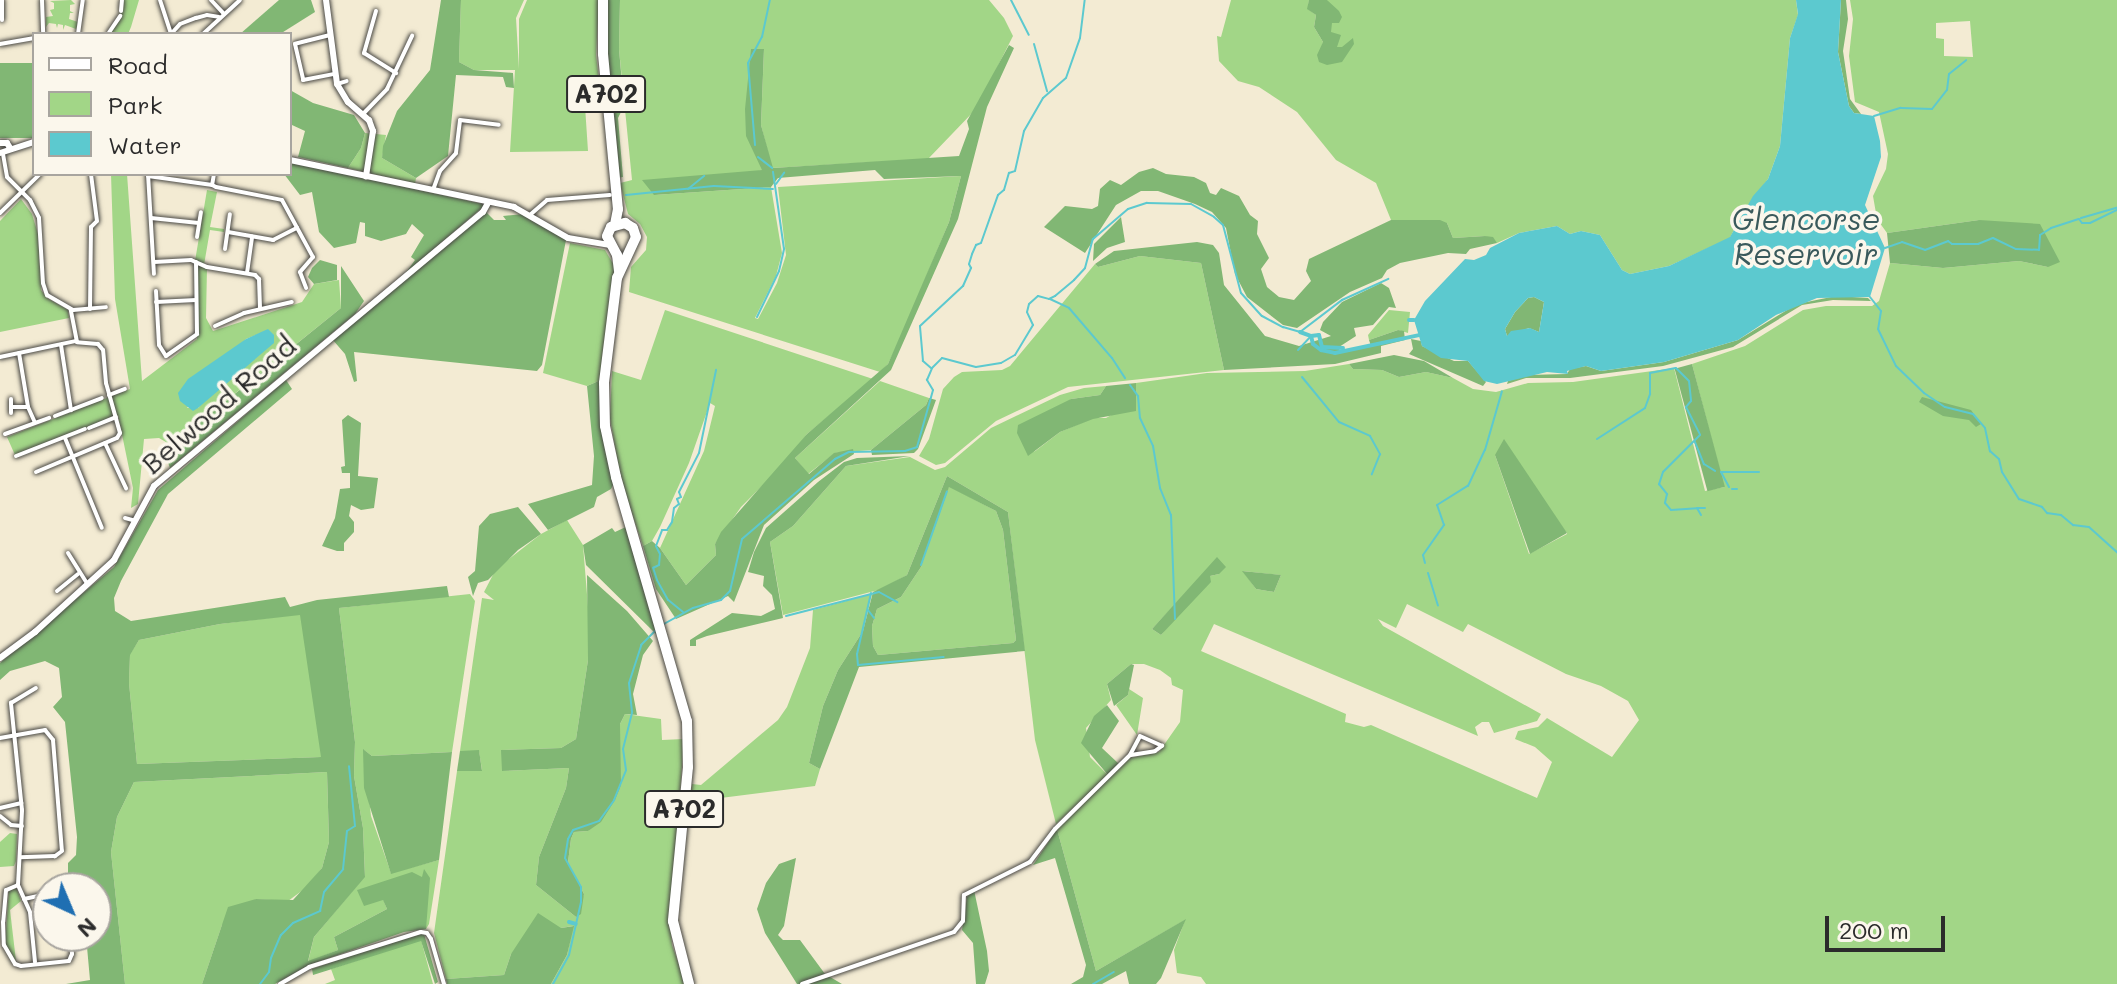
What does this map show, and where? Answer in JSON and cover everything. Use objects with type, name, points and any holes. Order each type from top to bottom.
[{"type":"highway","name":"A702","points":[[603,0],[605,79],[618,209],[612,247],[619,271]]},
{"type":"highway","name":"A702","points":[[616,226],[635,232],[636,241],[619,271],[604,383],[605,426],[616,477],[681,695],[690,744],[673,921],[676,945],[689,984]]},
{"type":"highway","points":[[612,247],[630,248]]},
{"type":"street","points":[[2,0],[2,20]]},
{"type":"street","points":[[42,0],[43,32]]},
{"type":"street","points":[[78,32],[83,0]]},
{"type":"street","points":[[109,32],[120,13],[122,0]]},
{"type":"street","points":[[160,0],[170,32]]},
{"type":"street","points":[[211,0],[221,15]]},
{"type":"street","points":[[205,32],[240,0]]},
{"type":"street","points":[[326,0],[337,84],[373,131],[366,176]]},
{"type":"street","points":[[376,11],[364,53],[396,73]]},
{"type":"street","points":[[173,32],[180,24],[196,18],[221,15]]},
{"type":"street","points":[[330,35],[295,44],[303,80],[334,74]]},
{"type":"street","points":[[363,114],[377,102],[396,73],[412,36]]},
{"type":"street","points":[[0,44],[32,38]]},
{"type":"street","points":[[337,84],[347,81]]},
{"type":"street","points":[[433,190],[440,171],[456,153],[460,120],[499,125]]},
{"type":"street","points":[[32,142],[10,148],[2,154],[7,177],[35,209],[42,230],[45,290],[51,298],[71,310],[106,307]]},
{"type":"street","points":[[0,143],[7,143],[10,148]]},
{"type":"street","points":[[292,160],[531,214],[568,238],[612,247]]},
{"type":"street","points":[[0,213],[38,176]]},
{"type":"street","points":[[90,309],[91,227],[97,221],[91,176]]},
{"type":"street","points":[[148,176],[154,274]]},
{"type":"street","points":[[154,176],[279,198],[313,257],[300,272],[306,288]]},
{"type":"street","points":[[212,185],[214,176]]},
{"type":"street","points":[[531,214],[547,200],[610,195]]},
{"type":"street","name":"Belwood Road","points":[[0,658],[27,638],[114,560],[154,486],[483,212],[488,203]]},
{"type":"street","points":[[197,237],[201,212]]},
{"type":"street","points":[[225,249],[230,214]]},
{"type":"street","points":[[151,218],[199,223]]},
{"type":"street","points":[[588,242],[616,226]]},
{"type":"street","points":[[228,232],[277,239],[297,228]]},
{"type":"street","points":[[247,274],[252,236]]},
{"type":"street","points":[[154,262],[196,262],[259,279],[260,308]]},
{"type":"street","points":[[156,291],[159,345],[166,356],[196,337],[196,262]]},
{"type":"street","points":[[156,302],[196,300]]},
{"type":"street","points":[[215,326],[260,308],[292,302]]},
{"type":"street","points":[[71,310],[77,341]]},
{"type":"street","points":[[0,357],[77,341],[101,345],[119,436],[36,472]]},
{"type":"street","points":[[61,345],[71,410]]},
{"type":"street","points":[[19,353],[28,407],[35,423]]},
{"type":"street","points":[[109,395],[125,389]]},
{"type":"street","points":[[55,416],[102,398]]},
{"type":"street","points":[[11,399],[11,410],[28,407]]},
{"type":"street","points":[[5,434],[49,418]]},
{"type":"street","points":[[16,456],[117,420]]},
{"type":"street","points":[[65,438],[102,528]]},
{"type":"street","points":[[105,443],[126,483]]},
{"type":"street","points":[[125,518],[136,521]]},
{"type":"street","points":[[68,553],[78,574],[87,584]]},
{"type":"street","points":[[57,591],[78,574]]},
{"type":"street","points":[[35,962],[30,912],[18,885],[22,826],[11,703],[36,688]]},
{"type":"street","points":[[0,738],[45,730],[52,736],[63,844],[60,854],[55,856],[20,857]]},
{"type":"street","points":[[802,984],[954,932],[963,921],[967,892],[1030,862],[1055,829],[1130,755],[1140,736],[1162,746],[1155,751],[1130,755]]},
{"type":"street","points":[[0,808],[21,803]]},
{"type":"street","points":[[0,816],[11,825],[22,826]]},
{"type":"street","points":[[18,885],[7,888],[5,892],[3,941],[15,964],[69,961],[72,952]]},
{"type":"street","points":[[24,899],[32,897]]},
{"type":"street","points":[[280,984],[309,967],[421,932],[431,939],[444,984]]},
{"type":"green space","points":[[71,0],[75,4],[70,5],[70,11],[74,13],[70,13],[69,19],[78,22],[76,29],[65,25],[63,30],[63,25],[58,24],[57,28],[56,24],[49,23],[46,27],[46,17],[53,16],[50,10],[54,9],[54,3],[50,1]]},
{"type":"green space","points":[[122,0],[139,0],[129,32],[109,32],[119,18]]},
{"type":"green space","points":[[279,0],[311,0],[315,12],[283,32],[242,32]]},
{"type":"green space","points":[[441,0],[461,0],[459,62],[474,70],[513,73],[514,88],[506,87],[503,77],[456,75],[448,156],[416,178],[382,158],[383,146],[397,111],[430,70]]},
{"type":"green space","points":[[461,0],[524,0],[516,18],[519,69],[519,19],[527,0],[599,0],[596,55],[600,88],[584,91],[588,151],[510,152],[515,70],[474,70],[459,62]]},
{"type":"green space","points":[[606,0],[620,0],[619,49],[624,106],[618,118],[623,177],[617,178],[604,33]]},
{"type":"green space","points":[[620,0],[989,0],[1004,18],[1013,36],[976,109],[928,159],[772,168],[761,125],[764,49],[752,49],[763,170],[654,195],[771,187],[782,253],[776,276],[755,318],[758,319],[777,283],[786,255],[778,187],[961,176],[949,222],[900,339],[888,364],[880,372],[629,292],[631,267],[646,250],[647,237],[640,224],[628,214],[620,183],[632,180],[619,49]]},
{"type":"green space","points":[[1231,0],[1309,0],[1308,9],[1316,15],[1314,27],[1323,42],[1322,50],[1342,48],[1337,47],[1337,40],[1331,33],[1327,0],[1796,0],[1798,15],[1790,38],[1780,146],[1768,179],[1740,217],[1730,238],[1669,266],[1630,274],[1622,270],[1600,235],[1581,231],[1570,234],[1557,226],[1519,233],[1497,243],[1485,236],[1453,238],[1447,223],[1391,220],[1376,183],[1336,160],[1297,112],[1259,87],[1238,81],[1219,61],[1217,36],[1221,37]]},
{"type":"green space","points":[[1309,0],[1327,0],[1339,11],[1342,17],[1339,23],[1332,23],[1331,32],[1341,35],[1337,47],[1342,47],[1353,38],[1354,44],[1342,62],[1327,65],[1319,62],[1317,55],[1323,42],[1314,27],[1316,15],[1307,9]]},
{"type":"green space","points":[[1841,0],[1846,0],[1848,19],[1843,51],[1850,99],[1861,114],[1854,113],[1849,106],[1838,52]]},
{"type":"green space","points":[[1850,0],[2117,0],[2117,984],[1206,984],[1201,977],[1177,973],[1174,950],[1185,920],[1096,971],[1057,829],[1130,758],[1159,752],[1180,722],[1183,690],[1172,685],[1171,678],[1160,670],[1144,664],[1131,664],[1107,684],[1111,700],[1086,728],[1090,757],[1108,775],[1056,824],[1035,740],[1008,512],[947,476],[907,575],[882,589],[783,615],[770,542],[793,526],[846,466],[910,457],[935,470],[945,467],[991,428],[1060,395],[1084,388],[1106,386],[1100,395],[1071,399],[1034,452],[1060,432],[1093,418],[1106,418],[1134,402],[1136,383],[1207,373],[1305,371],[1349,364],[1353,369],[1382,370],[1399,377],[1426,372],[1453,378],[1473,389],[1496,392],[1528,383],[1573,382],[1674,368],[1705,491],[1724,487],[1692,364],[1745,346],[1803,310],[1826,306],[1872,306],[1879,301],[1890,263],[1943,268],[2019,261],[2048,267],[1979,220],[1887,233],[1877,219],[1873,196],[1886,169],[1888,154],[1879,112],[1855,102],[1849,56],[1853,19]],"holes":[[[1970,21],[1973,57],[1944,56],[1944,39],[1936,38],[1936,23]],[[1495,455],[1567,533],[1529,554]],[[1218,558],[1219,574],[1210,576],[1161,635],[1152,629]],[[1243,571],[1281,575],[1274,592],[1256,589]],[[1407,604],[1463,632],[1468,624],[1566,674],[1601,686],[1628,701],[1639,720],[1612,757],[1547,718],[1538,727],[1518,731],[1515,739],[1535,747],[1552,762],[1537,798],[1371,725],[1364,727],[1345,722],[1346,714],[1201,651],[1214,624],[1478,736],[1475,727],[1482,722],[1489,722],[1494,733],[1537,721],[1541,714],[1383,626],[1378,619],[1396,628]]]},
{"type":"green space","points":[[1009,45],[1014,48],[987,107],[958,219],[891,370],[795,458],[809,474],[834,453],[853,449],[854,454],[814,480],[764,525],[734,602],[728,596],[676,619],[656,589],[643,546],[652,541],[660,548],[686,585],[716,555],[715,544],[721,532],[807,434],[888,364],[949,222],[961,176],[884,179],[875,170],[778,178],[771,187],[654,195],[642,180],[762,170],[746,136],[745,109],[751,49],[764,49],[761,125],[773,168],[959,156],[969,129],[967,121]]},
{"type":"green space","points":[[0,63],[32,63],[32,138],[0,138]]},
{"type":"green space","points":[[292,91],[313,103],[354,115],[365,133],[361,148],[348,168],[298,157],[305,131],[292,125]]},
{"type":"green space","points":[[365,133],[386,135],[382,158],[416,178],[415,184],[348,168],[361,148]]},
{"type":"green space","points":[[292,162],[484,206],[405,274],[415,260],[411,257],[424,235],[412,224],[406,234],[381,241],[365,236],[365,223],[360,222],[356,243],[334,248],[319,232],[312,192],[300,195],[286,176],[292,176]]},
{"type":"green space","points":[[1153,168],[1166,174],[1194,177],[1206,183],[1210,193],[1216,195],[1221,188],[1239,196],[1250,215],[1258,221],[1257,234],[1269,258],[1261,269],[1267,287],[1279,297],[1294,300],[1311,281],[1306,271],[1309,259],[1391,220],[1440,220],[1447,223],[1453,238],[1485,236],[1493,237],[1497,243],[1470,249],[1466,254],[1448,253],[1400,263],[1387,270],[1382,278],[1350,292],[1297,328],[1283,325],[1247,297],[1235,274],[1226,228],[1212,212],[1195,204],[1158,191],[1141,191],[1116,205],[1085,253],[1044,227],[1065,206],[1092,209],[1098,206],[1100,189],[1110,180],[1121,185],[1139,172]]},
{"type":"green space","points":[[111,176],[127,176],[142,381],[197,339],[194,267],[207,190],[217,192],[210,227],[224,229],[224,232],[210,230],[204,265],[207,267],[206,318],[213,331],[302,302],[314,284],[339,280],[341,308],[171,445],[159,438],[144,439],[138,504],[131,508],[133,488],[118,415],[15,455],[7,437],[130,389],[115,299]],"holes":[[[268,330],[198,408],[187,408],[246,339]]]},
{"type":"green space","points":[[21,199],[32,214],[38,234],[41,290],[47,298],[68,310],[69,318],[0,332],[0,221]]},
{"type":"green space","points":[[486,212],[494,220],[524,214],[566,240],[542,365],[537,371],[354,352],[357,381],[354,382],[345,354],[332,339]]},
{"type":"green space","points":[[1121,217],[1125,242],[1107,248],[1093,261],[1094,244]]},
{"type":"green space","points":[[1979,220],[2040,224],[2060,262],[2048,267],[2019,261],[1943,268],[1890,263],[1887,233]]},
{"type":"green space","points":[[1197,242],[1213,245],[1219,253],[1224,285],[1265,336],[1299,346],[1331,336],[1320,330],[1323,322],[1342,302],[1381,283],[1389,288],[1396,308],[1389,307],[1373,325],[1354,328],[1356,336],[1339,347],[1340,353],[1371,346],[1369,340],[1398,330],[1404,331],[1405,340],[1381,346],[1381,353],[1335,364],[1224,370],[1201,263],[1140,256],[1098,267],[1095,264],[1114,251]]},
{"type":"green space","points":[[570,243],[605,250],[615,267],[601,380],[587,386],[543,373]]},
{"type":"green space","points":[[1140,256],[1201,263],[1224,370],[1068,387],[996,421],[945,463],[936,465],[919,456],[929,439],[943,389],[954,377],[962,372],[1002,370],[1010,366],[1095,264],[1098,267]]},
{"type":"green space","points":[[320,260],[337,265],[337,280],[314,284],[308,277]]},
{"type":"green space","points":[[341,266],[364,301],[355,314],[170,468],[164,451],[341,308]]},
{"type":"green space","points":[[1836,296],[1868,298],[1871,301],[1833,300],[1802,305],[1733,347],[1663,366],[1570,378],[1526,378],[1507,384],[1527,375],[1567,374],[1570,369],[1586,366],[1601,371],[1664,362],[1738,340],[1797,304]]},
{"type":"green space","points":[[1534,297],[1544,302],[1539,332],[1529,328],[1507,336],[1505,329],[1515,312],[1528,298]]},
{"type":"green space","points":[[665,310],[873,379],[807,434],[787,461],[741,507],[715,544],[716,555],[686,585],[660,548],[704,451],[715,406],[710,403],[689,463],[660,527],[652,541],[643,546],[621,481],[610,418],[612,371],[641,380]]},
{"type":"green space","points":[[1389,310],[1410,312],[1408,333],[1398,330],[1369,340],[1368,335]]},
{"type":"green space","points":[[1411,339],[1421,341],[1422,346],[1454,361],[1468,361],[1486,382],[1483,386],[1409,354],[1413,349]]},
{"type":"green space","points":[[1394,355],[1424,361],[1453,378],[1426,372],[1399,377],[1382,370],[1353,369],[1349,364]]},
{"type":"green space","points":[[1692,364],[1725,487],[1707,491],[1675,369]]},
{"type":"green space","points":[[286,380],[292,389],[168,494],[121,581],[114,598],[115,611],[131,621],[285,597],[290,607],[317,600],[447,586],[449,597],[339,608],[355,742],[354,776],[363,828],[365,877],[314,937],[308,961],[338,950],[334,937],[387,909],[383,900],[364,906],[357,890],[412,872],[422,877],[424,869],[430,878],[426,929],[404,932],[309,965],[275,984],[202,984],[228,907],[256,899],[293,900],[322,868],[329,842],[327,772],[134,782],[117,817],[111,852],[125,984],[66,984],[90,980],[87,952],[112,952],[112,872],[68,872],[68,863],[76,855],[77,837],[65,722],[53,707],[62,697],[59,668],[45,661],[10,671],[0,680],[0,663],[114,567],[158,490]],"holes":[[[300,615],[321,757],[137,764],[129,683],[130,655],[139,640],[220,624]]]},
{"type":"green space","points":[[601,380],[614,483],[611,489],[597,497],[594,507],[548,530],[528,504],[592,485],[594,456],[587,386]]},
{"type":"green space","points":[[880,381],[929,398],[926,405],[871,450],[835,453],[808,474],[795,458]]},
{"type":"green space","points":[[1136,383],[1136,411],[1093,419],[1060,432],[1028,456],[1017,433],[1018,425],[1071,399],[1100,395],[1106,386]]},
{"type":"green space","points":[[1922,397],[1971,410],[1981,424],[1976,427],[1969,420],[1943,416],[1919,402]]},
{"type":"green space","points":[[929,398],[936,400],[914,453],[872,455],[871,450],[926,405]]},
{"type":"green space","points":[[348,415],[361,423],[358,476],[378,478],[374,508],[361,510],[351,505],[349,516],[354,522],[354,532],[344,543],[344,551],[337,551],[322,546],[335,518],[340,489],[350,488],[350,473],[342,473],[341,467],[345,466],[342,420]]},
{"type":"green space","points":[[1504,439],[1567,533],[1530,554],[1495,455]]},
{"type":"green space","points":[[910,456],[846,466],[793,526],[770,542],[783,618],[707,636],[696,640],[696,646],[690,646],[690,640],[732,613],[761,616],[775,609],[772,595],[763,586],[764,576],[748,572],[754,552],[766,528],[818,482],[844,462],[857,458]]},
{"type":"green space","points":[[947,476],[1008,512],[1025,651],[859,667],[820,769],[809,763],[823,706],[838,670],[863,631],[873,592],[907,575]],"holes":[[[949,487],[996,511],[1003,530],[1016,640],[1013,643],[878,655],[873,646],[872,626],[877,609],[901,597],[921,567]]]},
{"type":"green space","points":[[949,486],[996,511],[1003,530],[1016,640],[1013,643],[878,655],[873,646],[872,626],[877,609],[901,597],[921,567]]},
{"type":"green space","points":[[518,507],[541,534],[518,550],[488,580],[478,583],[473,596],[468,577],[475,571],[479,526],[490,514]]},
{"type":"green space","points":[[567,520],[583,545],[589,619],[588,660],[576,739],[561,748],[502,750],[503,771],[569,768],[566,788],[539,857],[536,885],[576,917],[584,894],[568,862],[571,839],[574,832],[588,831],[619,783],[620,724],[625,714],[661,719],[662,740],[684,739],[670,923],[672,945],[686,984],[551,984],[567,955],[573,926],[561,928],[511,954],[504,975],[446,979],[434,933],[457,771],[482,770],[479,751],[460,751],[482,598],[494,600],[484,592],[496,569],[541,534]]},
{"type":"green space","points":[[628,526],[657,635],[586,565],[583,545],[612,528],[615,532]]},
{"type":"green space","points":[[1217,557],[1226,567],[1219,574],[1210,576],[1211,582],[1161,635],[1152,629]]},
{"type":"green space","points":[[1242,571],[1281,575],[1274,592],[1256,589]]},
{"type":"green space","points":[[587,575],[627,611],[653,641],[643,655],[633,694],[637,715],[625,714],[620,724],[621,785],[615,800],[601,822],[588,831],[574,832],[571,839],[568,862],[584,894],[581,914],[576,917],[536,885],[539,857],[566,788],[569,768],[502,771],[501,750],[561,748],[576,739],[588,660]]},
{"type":"green space","points":[[470,594],[475,601],[452,752],[372,756],[364,750],[371,816],[391,873],[439,860],[429,924],[426,929],[422,878],[358,890],[383,899],[387,909],[334,937],[338,950],[308,962],[314,937],[365,876],[363,828],[354,776],[355,742],[339,608]]},
{"type":"green space","points":[[872,594],[863,631],[838,670],[823,706],[809,763],[820,769],[815,786],[689,802],[692,784],[701,785],[778,720],[787,707],[810,648],[813,610]]},
{"type":"green space","points":[[301,614],[322,757],[137,764],[129,683],[130,654],[139,640],[220,624]]},
{"type":"green space","points":[[1131,664],[1134,665],[1128,695],[1114,706],[1107,684]]},
{"type":"green space","points":[[1129,689],[1143,698],[1137,735],[1116,705],[1128,695]]},
{"type":"green space","points":[[1107,705],[1119,721],[1102,748],[1119,764],[1108,775],[1081,743],[1094,716]]},
{"type":"green space","points":[[363,749],[372,756],[452,752],[439,860],[391,874],[364,788]]},
{"type":"green space","points":[[479,750],[482,771],[457,771],[460,751]]},
{"type":"green space","points":[[327,772],[329,842],[322,868],[307,887],[288,901],[256,899],[222,925],[202,984],[125,984],[111,852],[117,817],[134,782]]},
{"type":"green space","points":[[1057,829],[1096,971],[1186,919],[1156,984],[1129,984],[1126,971],[1102,984],[1071,984],[1083,977],[1086,965],[1055,858],[1033,865]]},
{"type":"green space","points":[[10,833],[17,834],[16,861],[14,866],[0,867],[0,842]]},
{"type":"green space","points":[[796,858],[784,926],[778,935],[783,940],[800,940],[825,974],[842,984],[797,984],[765,933],[757,909],[766,883],[779,864]]},
{"type":"green space","points":[[9,889],[17,889],[21,901],[10,910],[16,961],[5,944]]},
{"type":"green space","points":[[974,890],[987,951],[989,971],[985,984],[976,984],[973,943],[962,930],[967,897]]},
{"type":"green space","points":[[538,913],[561,928],[574,926],[567,955],[551,984],[447,984],[446,979],[504,975],[511,954]]},
{"type":"green space","points":[[424,934],[438,982],[435,984],[421,941],[313,975],[312,969],[404,937]]},
{"type":"green space","points":[[421,940],[433,984],[325,984],[335,980],[331,969]]},
{"type":"water","name":"Glencorse Reservoir","points":[[1796,0],[1841,0],[1838,52],[1849,106],[1854,113],[1874,116],[1881,157],[1865,205],[1885,248],[1870,297],[1817,298],[1776,315],[1738,340],[1664,362],[1601,371],[1586,366],[1567,371],[1568,374],[1547,372],[1497,384],[1484,381],[1468,361],[1441,358],[1422,346],[1414,320],[1425,301],[1465,259],[1474,260],[1486,255],[1490,248],[1519,233],[1557,226],[1570,234],[1581,231],[1600,235],[1622,270],[1630,274],[1669,266],[1730,237],[1753,196],[1768,179],[1780,146],[1790,38],[1798,14]],"holes":[[[1534,297],[1544,302],[1539,332],[1530,328],[1511,331],[1507,336],[1505,329],[1528,298]]]},
{"type":"water","points":[[268,329],[274,335],[274,343],[198,408],[193,411],[180,401],[178,393],[188,379],[246,339]]},
{"type":"waterway","points":[[755,145],[748,63],[762,37],[770,0]]},
{"type":"waterway","points":[[1011,0],[1029,35]]},
{"type":"waterway","points":[[931,368],[923,361],[920,326],[963,286],[971,268],[972,254],[976,245],[981,243],[998,195],[1004,190],[1009,173],[1015,171],[1024,131],[1043,98],[1066,78],[1080,38],[1085,0]]},
{"type":"waterway","points":[[1034,44],[1047,91]]},
{"type":"waterway","points":[[1874,116],[1901,108],[1932,109],[1947,90],[1949,74],[1966,60]]},
{"type":"waterway","points":[[758,157],[772,168]]},
{"type":"waterway","points":[[757,317],[779,271],[784,249],[773,172]]},
{"type":"waterway","points":[[776,184],[784,173]]},
{"type":"waterway","points":[[688,189],[704,176]]},
{"type":"waterway","points":[[626,195],[714,186],[773,189]]},
{"type":"waterway","points":[[662,625],[693,608],[721,600],[730,591],[742,539],[835,459],[849,452],[905,451],[917,447],[933,390],[927,380],[932,368],[942,358],[976,367],[1001,363],[1015,355],[1033,325],[1027,312],[1029,304],[1038,296],[1049,299],[1055,296],[1074,280],[1085,268],[1093,239],[1128,209],[1147,203],[1191,204],[1214,217],[1223,225],[1241,293],[1262,316],[1300,332],[1342,300],[1388,279]]},
{"type":"waterway","points":[[2081,218],[2117,208]]},
{"type":"waterway","points":[[1885,248],[1902,242],[1925,250],[1948,241],[1952,244],[1978,244],[1993,238],[2016,249],[2039,250],[2040,235],[2051,228],[2079,219],[2082,223],[2090,223],[2117,210]]},
{"type":"waterway","points":[[1870,297],[1881,311],[1878,329],[1896,366],[1924,393],[1945,407],[1973,414],[1985,428],[1990,451],[1999,459],[2002,472],[2019,499],[2042,507],[2047,513],[2061,515],[2073,525],[2089,527],[2117,552]]},
{"type":"waterway","points":[[1050,299],[1069,308],[1125,378]]},
{"type":"waterway","points":[[1409,320],[1414,320]]},
{"type":"waterway","points":[[1300,332],[1311,336],[1313,344],[1321,350],[1335,353],[1420,335]]},
{"type":"waterway","points":[[1311,336],[1319,335],[1322,347],[1343,348]]},
{"type":"waterway","points":[[1298,350],[1311,336]]},
{"type":"waterway","points":[[1597,439],[1645,408],[1650,394],[1650,373],[1676,368],[1689,381],[1691,401],[1686,407],[1700,435],[1663,472],[1659,484],[1667,494],[1665,503],[1671,510],[1697,508],[1701,515]]},
{"type":"waterway","points":[[683,612],[668,600],[653,568],[659,565],[660,554],[656,546],[662,530],[667,530],[672,522],[674,508],[679,504],[677,499],[681,497],[679,492],[699,453],[716,370]]},
{"type":"waterway","points":[[1302,377],[1339,422],[1370,436],[1380,454],[1372,474]]},
{"type":"waterway","points":[[1130,385],[1138,396],[1140,418],[1153,446],[1160,488],[1171,515],[1175,619]]},
{"type":"waterway","points":[[1425,563],[1423,555],[1444,525],[1437,505],[1468,486],[1485,450],[1502,391]]},
{"type":"waterway","points":[[1695,442],[1704,464],[1715,471]]},
{"type":"waterway","points":[[1729,487],[1721,472],[1759,472]]},
{"type":"waterway","points":[[1732,489],[1737,489]]},
{"type":"waterway","points":[[921,565],[947,491]]},
{"type":"waterway","points":[[1698,508],[1705,508]]},
{"type":"waterway","points":[[1428,573],[1438,606]]},
{"type":"waterway","points":[[786,616],[879,592],[897,602]]},
{"type":"waterway","points":[[871,593],[857,654],[858,665],[944,657]]},
{"type":"waterway","points":[[868,610],[874,618]]},
{"type":"waterway","points":[[553,984],[569,955],[581,902],[581,887],[565,858],[568,839],[573,830],[599,821],[614,800],[626,770],[623,749],[632,712],[629,683],[641,645],[657,629]]},
{"type":"waterway","points":[[260,984],[269,972],[271,958],[281,935],[293,923],[320,911],[324,892],[343,869],[347,831],[355,826],[349,766]]},
{"type":"waterway","points":[[569,922],[576,924]]},
{"type":"waterway","points":[[1093,984],[1114,972]]}]
